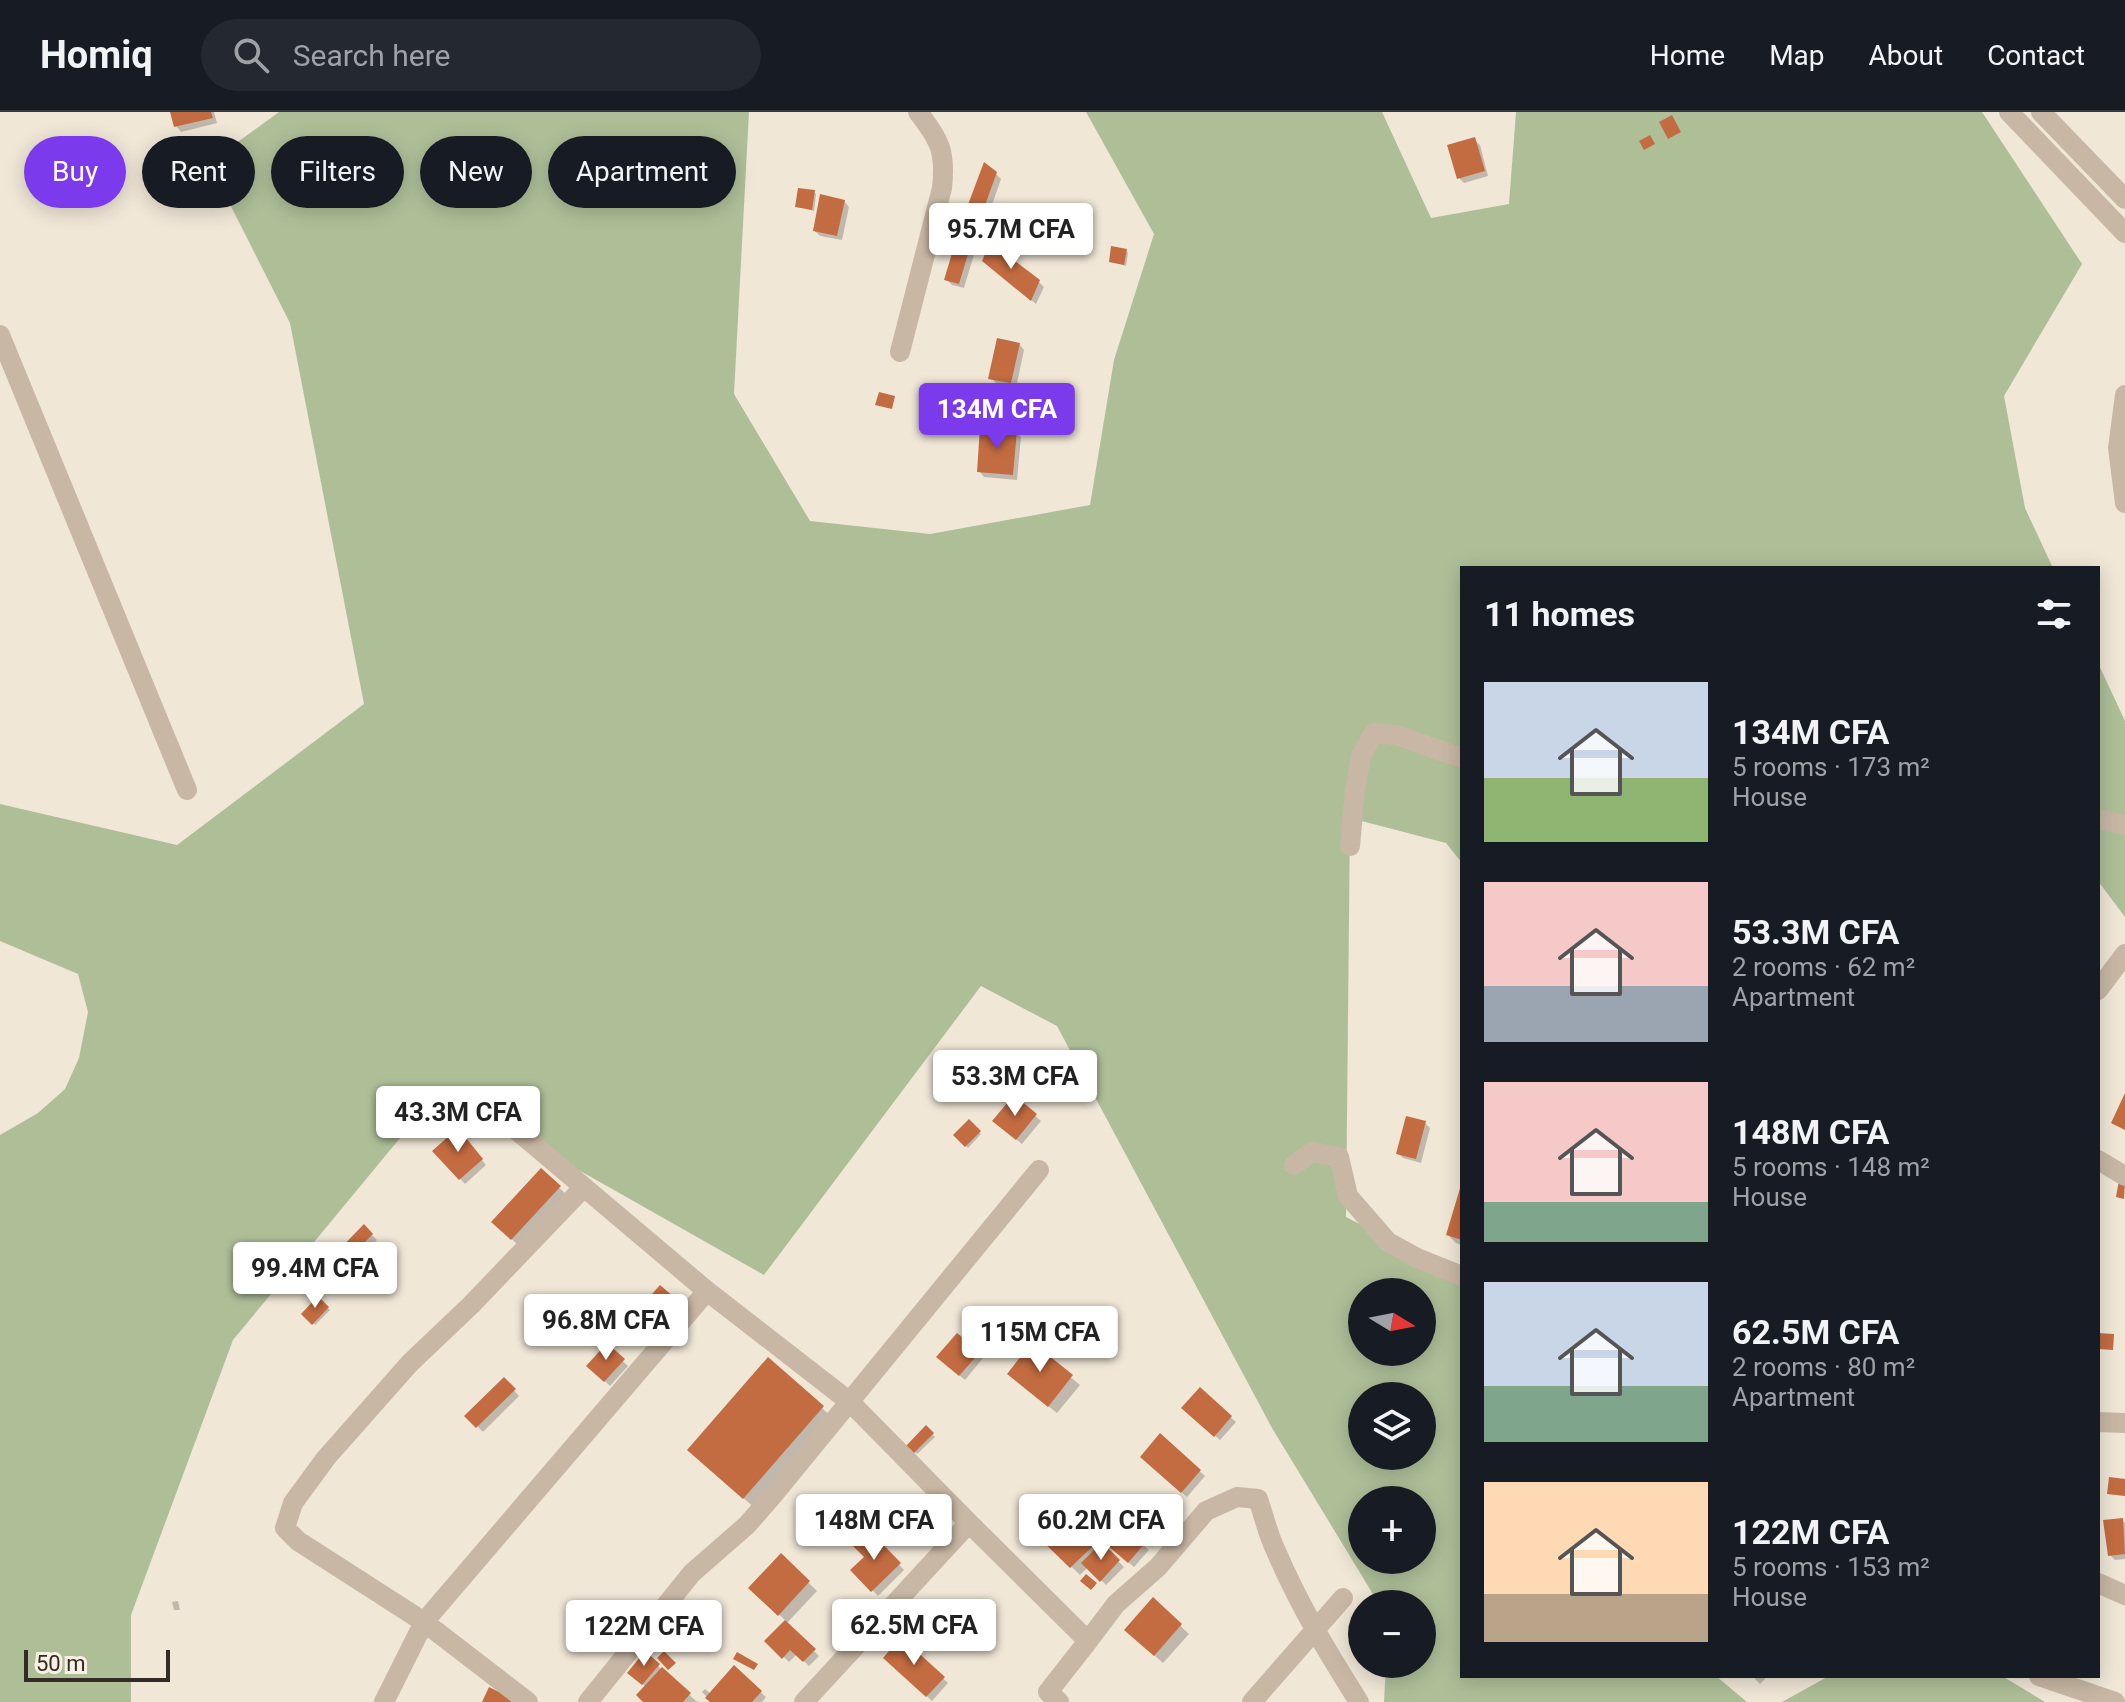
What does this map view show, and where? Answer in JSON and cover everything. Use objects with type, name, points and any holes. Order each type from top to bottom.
[{"type":"street","points":[[900,352],[942,188],[945,165],[937,136],[918,112]]},
{"type":"street","points":[[2009,112],[2125,233]]},
{"type":"street","points":[[2041,112],[2125,199]]},
{"type":"street","points":[[0,335],[187,790]]},
{"type":"street","points":[[2125,395],[2118,448],[2125,503]]},
{"type":"street","points":[[1350,846],[1361,756],[1374,733],[1396,735],[1460,757]]},
{"type":"street","points":[[2100,819],[2125,825]]},
{"type":"street","points":[[2100,987],[2125,954]]},
{"type":"street","points":[[489,1107],[707,1291],[850,1402],[1088,1641]]},
{"type":"street","points":[[1294,1165],[1312,1152],[1339,1157],[1348,1196],[1388,1242],[1460,1275]]},
{"type":"street","points":[[2100,1161],[2125,1176]]},
{"type":"street","points":[[588,1702],[692,1573],[747,1525],[1039,1170]]},
{"type":"street","points":[[528,1702],[424,1622],[298,1541],[285,1528],[293,1503],[326,1458],[410,1363],[471,1305],[584,1187]]},
{"type":"street","points":[[384,1702],[424,1622],[707,1291]]},
{"type":"street","points":[[2100,1422],[2125,1423]]},
{"type":"street","points":[[1049,1699],[1116,1604],[1158,1567],[1206,1511],[1237,1497],[1258,1499],[1274,1548],[1298,1600],[1359,1702]]},
{"type":"street","points":[[804,1702],[969,1523]]},
{"type":"street","points":[[2100,1584],[2125,1595]]},
{"type":"street","points":[[1252,1702],[1343,1598]]},
{"type":"street","points":[[2045,1678],[2115,1702]]},
{"type":"green space","points":[[279,112],[749,112],[734,394],[810,521],[930,534],[1090,505],[1114,360],[1154,234],[1086,112],[1382,112],[1431,218],[1509,204],[1516,112],[1982,112],[2082,264],[2004,396],[2025,508],[2052,566],[1460,566],[1460,860],[1446,843],[1350,818],[1346,1217],[1460,1276],[1460,1678],[1718,1678],[1747,1702],[1384,1702],[1385,1678],[1436,1678],[1436,1590],[1370,1590],[1361,1574],[1436,1574],[1436,1486],[1348,1486],[1348,1553],[1272,1428],[1057,1026],[981,986],[764,1275],[439,1091],[233,1340],[131,1615],[131,1702],[0,1702],[0,1135],[38,1113],[65,1089],[79,1058],[88,1012],[78,974],[0,941],[0,804],[177,845],[364,704],[290,323],[232,208],[255,208],[255,136],[246,136]]},
{"type":"green space","points":[[2100,667],[2125,721],[2125,917],[2100,884]]},
{"type":"green space","points":[[1825,1678],[2005,1678],[2045,1702],[1782,1702]]},
{"type":"building","points":[[170,112],[211,112],[213,118],[174,127]]},
{"type":"building","points":[[1672,115],[1681,132],[1668,139],[1659,122]]},
{"type":"building","points":[[1650,135],[1655,144],[1644,150],[1639,141]]},
{"type":"building","points":[[1475,137],[1485,171],[1457,179],[1447,145]]},
{"type":"building","points":[[984,162],[997,172],[980,219],[966,210]]},
{"type":"building","points":[[798,188],[815,190],[812,210],[795,207]]},
{"type":"building","points":[[820,194],[845,200],[837,236],[813,231]]},
{"type":"building","points":[[962,220],[977,224],[959,284],[944,280]]},
{"type":"building","points":[[990,242],[1040,280],[1031,301],[982,261]]},
{"type":"building","points":[[1111,246],[1127,249],[1124,265],[1109,262]]},
{"type":"building","points":[[997,338],[1020,343],[1011,383],[988,379]]},
{"type":"building","points":[[879,392],[895,396],[892,409],[875,405]]},
{"type":"building","points":[[980,427],[1017,430],[1013,475],[977,472]]},
{"type":"building","points":[[2125,1093],[2125,1130],[2111,1123]]},
{"type":"building","points":[[1014,1095],[1037,1114],[1016,1140],[992,1121]]},
{"type":"building","points":[[1406,1116],[1426,1121],[1416,1159],[1396,1154]]},
{"type":"building","points":[[969,1119],[981,1131],[965,1147],[953,1135]]},
{"type":"building","points":[[458,1128],[483,1159],[459,1180],[432,1151]]},
{"type":"building","points":[[541,1168],[561,1186],[511,1240],[491,1222]]},
{"type":"building","points":[[2119,1180],[2125,1182],[2124,1199],[2116,1197]]},
{"type":"building","points":[[1460,1188],[1460,1239],[1446,1235]]},
{"type":"building","points":[[364,1224],[373,1234],[342,1265],[333,1256]]},
{"type":"building","points":[[660,1285],[682,1304],[667,1321],[645,1302]]},
{"type":"building","points":[[318,1296],[329,1307],[312,1325],[301,1314]]},
{"type":"building","points":[[646,1309],[667,1328],[659,1338],[637,1319]]},
{"type":"building","points":[[957,1333],[980,1352],[959,1376],[936,1357]]},
{"type":"building","points":[[2100,1333],[2114,1334],[2113,1350],[2100,1349]]},
{"type":"building","points":[[1032,1342],[1073,1375],[1048,1407],[1007,1374]]},
{"type":"building","points":[[607,1343],[625,1359],[604,1382],[586,1366]]},
{"type":"building","points":[[768,1357],[824,1406],[743,1499],[687,1450]]},
{"type":"building","points":[[504,1377],[516,1389],[476,1428],[464,1416]]},
{"type":"building","points":[[1200,1387],[1232,1416],[1214,1437],[1181,1408]]},
{"type":"building","points":[[926,1425],[934,1433],[913,1454],[906,1446]]},
{"type":"building","points":[[1160,1433],[1201,1470],[1181,1493],[1140,1457]]},
{"type":"building","points":[[2109,1477],[2125,1479],[2125,1496],[2107,1494]]},
{"type":"building","points":[[1058,1507],[1095,1544],[1070,1568],[1033,1532]]},
{"type":"building","points":[[2123,1518],[2125,1554],[2108,1556],[2103,1520]]},
{"type":"building","points":[[1117,1519],[1145,1543],[1128,1563],[1100,1539]]},
{"type":"building","points":[[870,1531],[901,1563],[871,1592],[850,1570],[864,1557],[853,1546]]},
{"type":"building","points":[[1102,1542],[1120,1560],[1100,1582],[1081,1563]]},
{"type":"building","points":[[781,1553],[810,1581],[778,1616],[748,1588]]},
{"type":"building","points":[[1086,1574],[1097,1583],[1091,1590],[1080,1581]]},
{"type":"building","points":[[1153,1597],[1182,1624],[1154,1656],[1124,1630]]},
{"type":"building","points":[[785,1620],[816,1649],[803,1662],[790,1650],[782,1659],[764,1641]]},
{"type":"building","points":[[901,1637],[945,1677],[926,1697],[883,1658]]},
{"type":"building","points":[[645,1651],[660,1664],[642,1685],[627,1673]]},
{"type":"building","points":[[664,1651],[676,1663],[668,1670],[657,1658]]},
{"type":"building","points":[[737,1652],[758,1664],[754,1670],[733,1659]]},
{"type":"building","points":[[734,1665],[762,1691],[752,1702],[710,1702],[705,1698]]},
{"type":"building","points":[[662,1667],[691,1693],[683,1702],[643,1702],[636,1695]]},
{"type":"building","points":[[489,1687],[520,1702],[482,1702]]}]
